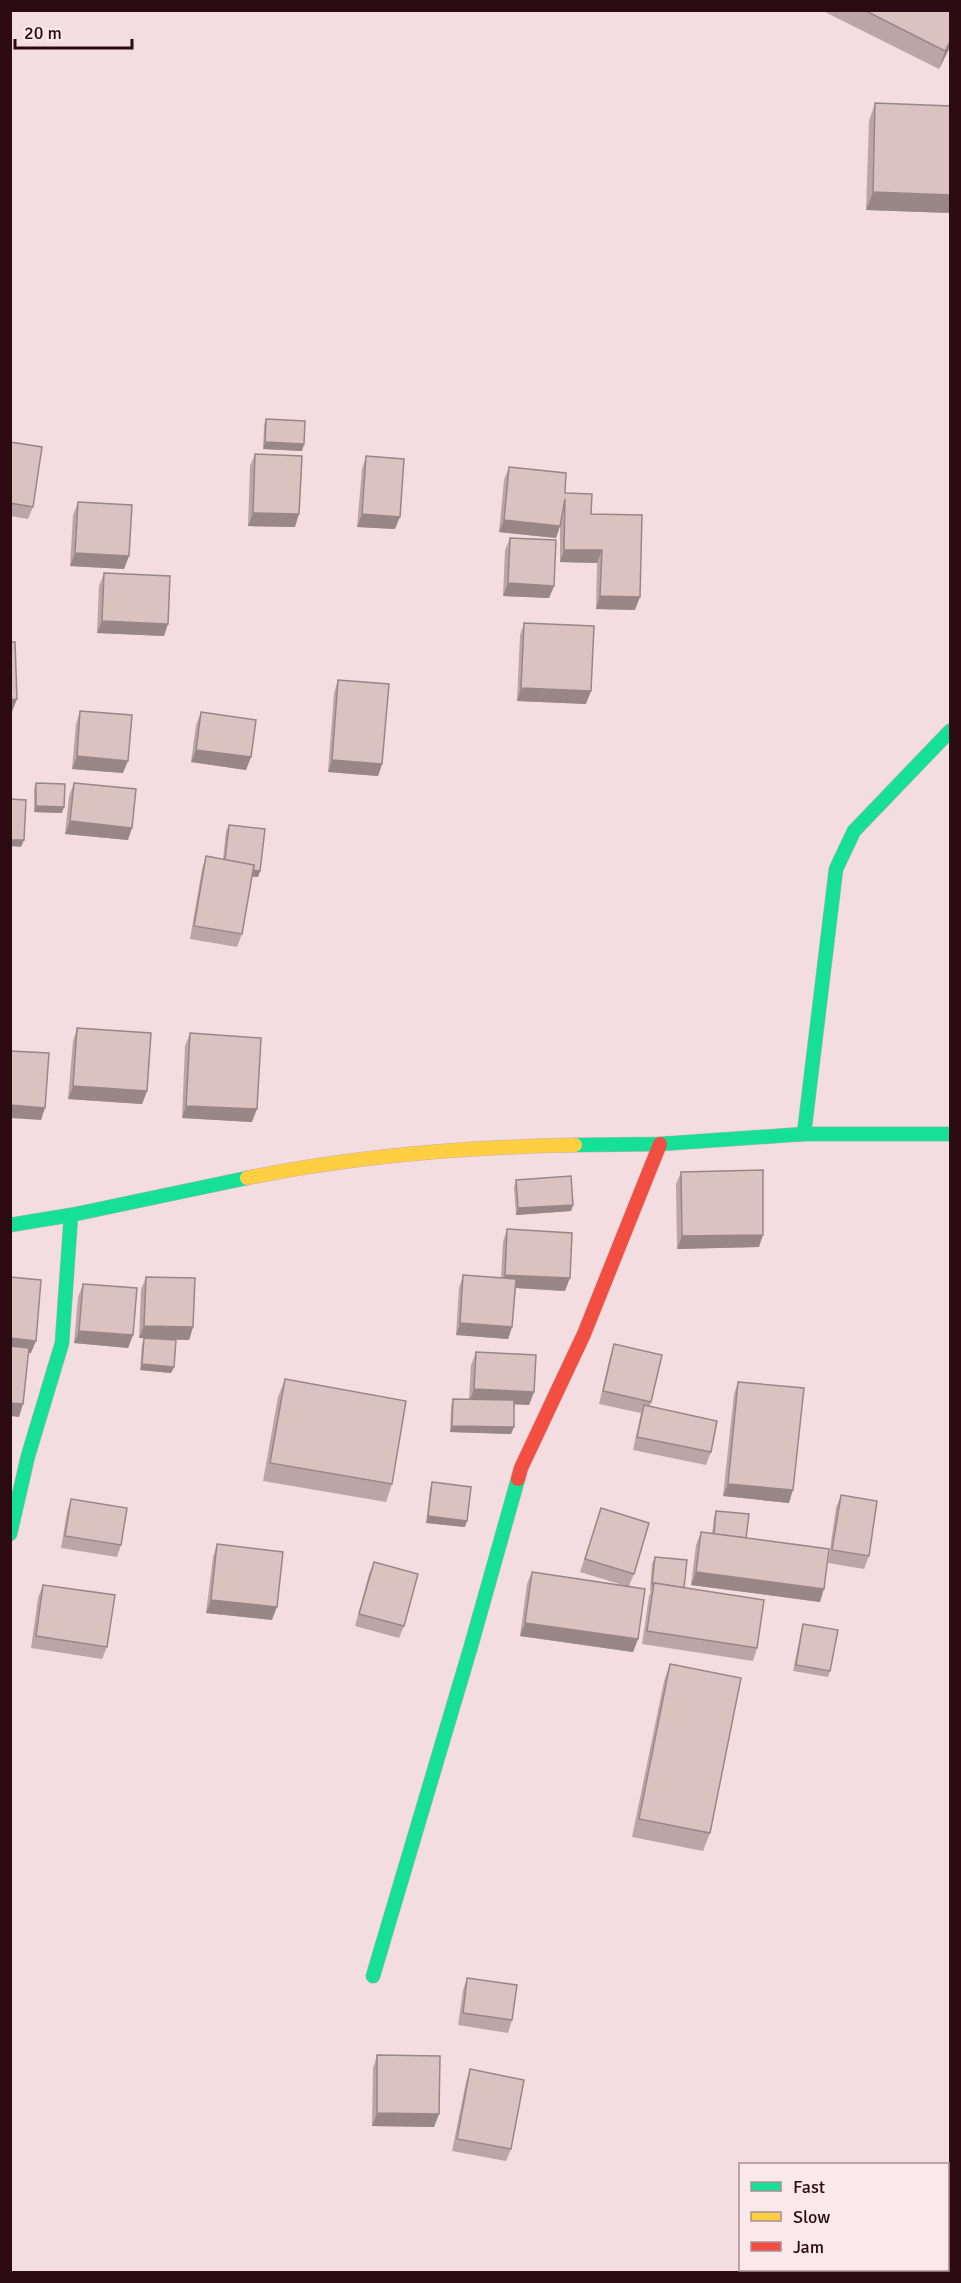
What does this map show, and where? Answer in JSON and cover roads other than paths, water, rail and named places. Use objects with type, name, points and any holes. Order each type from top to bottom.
[{"type":"street","points":[[804,1134],[836,869],[854,831],[951,731]]},
{"type":"street","points":[[10,1225],[71,1215],[310,1165],[489,1147],[660,1144],[804,1134],[951,1134]]},
{"type":"street","points":[[373,1976],[521,1468],[584,1334],[660,1144]]},
{"type":"street","points":[[10,1534],[28,1456],[62,1343],[71,1215]]}]
